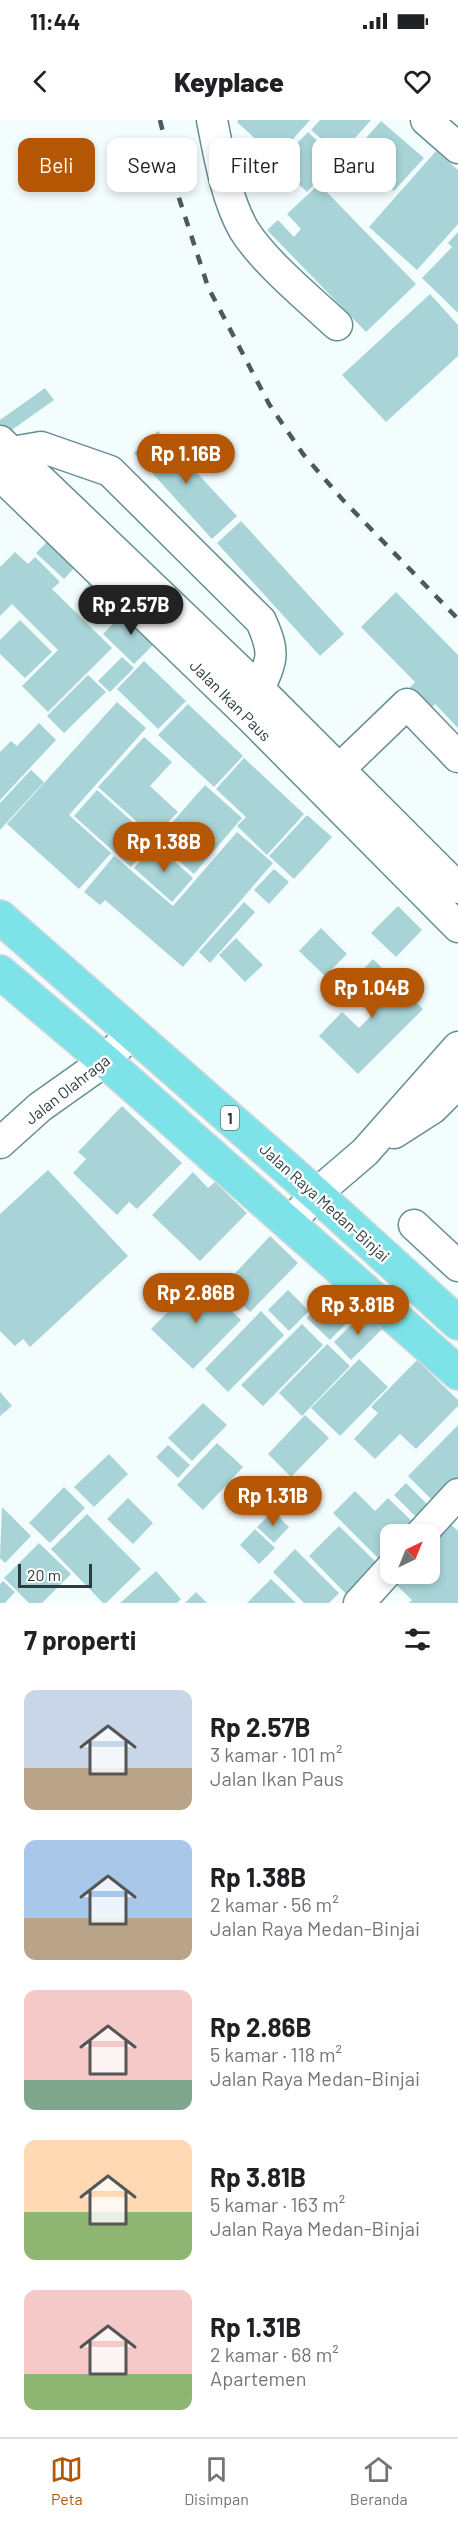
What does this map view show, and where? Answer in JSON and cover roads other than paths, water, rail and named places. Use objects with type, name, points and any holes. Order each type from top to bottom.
[{"type":"main road","name":"Jalan Raya Medan-Binjai","points":[[0,917],[316,1194],[458,1323]]},
{"type":"main road","points":[[0,972],[105,1061],[289,1224],[455,1363]]},
{"type":"street","points":[[212,120],[225,183],[244,230],[274,265],[337,325]]},
{"type":"street","points":[[426,120],[458,148]]},
{"type":"street","points":[[4,456],[41,447],[110,471],[261,621],[271,644],[271,653],[270,663],[259,689]]},
{"type":"street","name":"Jalan Ikan Paus","points":[[4,456],[330,779],[458,888]]},
{"type":"street","name":"Jalan Ikan Paus","points":[[126,579],[259,689],[330,779],[458,927]]},
{"type":"street","points":[[330,779],[407,704],[458,757]]},
{"type":"street","name":"Jalan Olahraga","points":[[0,1143],[40,1107],[105,1061],[132,1032]]},
{"type":"street","points":[[289,1224],[316,1194],[364,1152],[458,1047]]},
{"type":"street","points":[[364,1152],[433,1108],[458,1083]]},
{"type":"street","points":[[414,1225],[458,1266]]},
{"type":"street","points":[[430,1524],[458,1494]]},
{"type":"street","points":[[359,1603],[380,1580]]},
{"type":"railway","points":[[160,120],[179,198],[208,287],[269,404],[303,454],[342,499],[458,619]]}]
